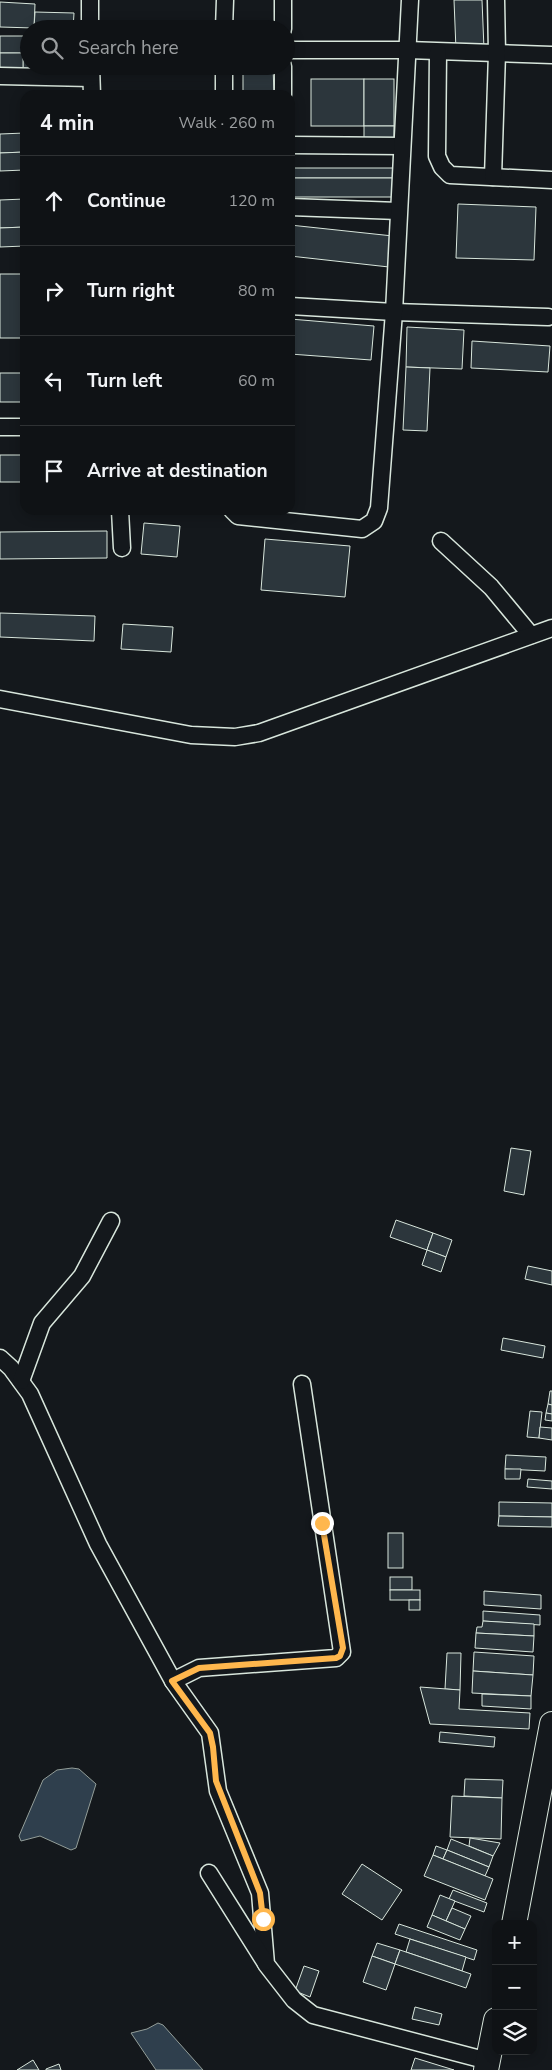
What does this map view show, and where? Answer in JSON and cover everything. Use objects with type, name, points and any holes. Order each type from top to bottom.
[{"type":"highway","points":[[515,1920],[552,1724]]},
{"type":"highway","points":[[487,2065],[492,2040]]},
{"type":"street","points":[[90,0],[90,20]]},
{"type":"street","points":[[224,0],[224,20]]},
{"type":"street","points":[[283,0],[283,20]]},
{"type":"street","points":[[237,515],[362,529],[374,521],[379,508],[394,312],[410,0]]},
{"type":"street","points":[[493,177],[497,54],[496,0]]},
{"type":"street","points":[[295,50],[408,50],[552,55]]},
{"type":"street","points":[[438,52],[437,156],[442,167],[450,175],[552,180]]},
{"type":"street","points":[[0,76],[22,75]]},
{"type":"street","points":[[90,75],[92,90]]},
{"type":"street","points":[[224,75],[224,90]]},
{"type":"street","points":[[282,75],[282,90]]},
{"type":"street","points":[[295,145],[402,146]]},
{"type":"street","points":[[295,207],[398,210]]},
{"type":"street","points":[[295,306],[394,312],[548,317]]},
{"type":"street","points":[[0,427],[20,427]]},
{"type":"street","points":[[120,515],[122,548]]},
{"type":"street","points":[[441,541],[491,587],[531,635]]},
{"type":"street","points":[[0,699],[191,735],[235,736],[259,733],[552,628]]},
{"type":"street","points":[[22,1381],[42,1323],[82,1276],[112,1221]]},
{"type":"street","points":[[0,1358],[22,1381],[30,1394],[98,1544],[172,1681],[210,1733],[217,1786],[260,1893],[266,1964]]},
{"type":"street","points":[[172,1681],[199,1668],[336,1658],[342,1652],[302,1384]]},
{"type":"street","points":[[209,1873],[266,1964],[294,2000],[313,2015],[487,2065]]},
{"type":"water","points":[[79,1769],[96,1784],[76,1848],[71,1850],[40,1836],[21,1841],[19,1836],[43,1780],[57,1770]]},
{"type":"water","points":[[158,2023],[163,2025],[203,2070],[156,2070],[131,2033],[147,2029]]},
{"type":"building","points":[[454,0],[482,0],[484,49],[456,50]]},
{"type":"building","points":[[0,2],[35,4],[34,20],[20,20],[20,28],[0,27]]},
{"type":"building","points":[[35,12],[74,13],[74,20],[34,20]]},
{"type":"building","points":[[0,36],[20,36],[20,53],[0,53]]},
{"type":"building","points":[[0,53],[20,53],[20,71],[0,72]]},
{"type":"building","points":[[243,75],[273,75],[274,90],[243,90]]},
{"type":"building","points":[[311,79],[364,79],[364,126],[311,126]]},
{"type":"building","points":[[364,79],[394,79],[394,126],[364,126]]},
{"type":"building","points":[[364,126],[394,126],[394,139],[364,139]]},
{"type":"building","points":[[20,133],[20,152],[0,153],[0,134]]},
{"type":"building","points":[[20,152],[20,170],[0,171],[0,153]]},
{"type":"building","points":[[295,168],[393,168],[393,178],[295,178]]},
{"type":"building","points":[[295,178],[393,178],[393,197],[295,197]]},
{"type":"building","points":[[20,199],[20,227],[0,228],[0,200]]},
{"type":"building","points":[[458,204],[536,207],[534,260],[456,258]]},
{"type":"building","points":[[295,226],[393,236],[389,267],[295,257]]},
{"type":"building","points":[[20,227],[20,246],[0,247],[0,228]]},
{"type":"building","points":[[0,274],[20,274],[20,338],[0,338]]},
{"type":"building","points":[[295,319],[374,326],[371,360],[295,354]]},
{"type":"building","points":[[407,327],[464,330],[462,369],[406,367]]},
{"type":"building","points":[[472,341],[550,346],[548,372],[471,368]]},
{"type":"building","points":[[406,367],[430,368],[427,431],[403,430]]},
{"type":"building","points":[[0,373],[20,373],[20,402],[0,402]]},
{"type":"building","points":[[0,455],[20,455],[20,482],[0,482]]},
{"type":"building","points":[[144,523],[180,526],[177,557],[141,554]]},
{"type":"building","points":[[107,531],[107,558],[0,559],[0,532]]},
{"type":"building","points":[[265,539],[350,546],[345,597],[261,590]]},
{"type":"building","points":[[0,613],[95,616],[94,641],[0,637]]},
{"type":"building","points":[[123,624],[173,627],[171,652],[121,649]]},
{"type":"building","points":[[511,1148],[531,1151],[524,1195],[504,1191]]},
{"type":"building","points":[[396,1220],[433,1233],[427,1250],[390,1237]]},
{"type":"building","points":[[433,1233],[452,1240],[446,1257],[427,1250]]},
{"type":"building","points":[[427,1250],[446,1257],[441,1272],[422,1265]]},
{"type":"building","points":[[528,1266],[552,1271],[552,1285],[525,1279]]},
{"type":"building","points":[[503,1338],[545,1346],[543,1358],[501,1350]]},
{"type":"building","points":[[550,1391],[552,1391],[552,1405],[548,1404]]},
{"type":"building","points":[[548,1404],[552,1405],[552,1414],[546,1413]]},
{"type":"building","points":[[530,1411],[542,1412],[539,1438],[527,1437]]},
{"type":"building","points":[[546,1413],[552,1414],[552,1421],[545,1420]]},
{"type":"building","points":[[540,1427],[552,1428],[552,1440],[539,1438]]},
{"type":"building","points":[[506,1455],[546,1457],[545,1471],[505,1469]]},
{"type":"building","points":[[505,1469],[521,1469],[520,1479],[505,1479]]},
{"type":"building","points":[[528,1479],[552,1481],[552,1489],[527,1487]]},
{"type":"building","points":[[499,1502],[552,1503],[552,1517],[499,1516]]},
{"type":"building","points":[[499,1516],[552,1517],[552,1527],[498,1526]]},
{"type":"building","points":[[388,1533],[403,1533],[403,1568],[388,1568]]},
{"type":"building","points":[[390,1577],[412,1577],[412,1590],[390,1590]]},
{"type":"building","points":[[390,1590],[420,1590],[420,1600],[390,1600]]},
{"type":"building","points":[[484,1591],[541,1595],[541,1609],[484,1605]]},
{"type":"building","points":[[409,1600],[420,1600],[420,1610],[409,1610]]},
{"type":"building","points":[[483,1611],[540,1615],[540,1625],[483,1621]]},
{"type":"building","points":[[483,1621],[534,1624],[534,1636],[476,1633],[477,1627],[482,1627]]},
{"type":"building","points":[[476,1633],[534,1636],[533,1652],[475,1648]]},
{"type":"building","points":[[474,1652],[534,1656],[533,1675],[473,1671]]},
{"type":"building","points":[[447,1653],[461,1653],[460,1690],[445,1689]]},
{"type":"building","points":[[473,1671],[533,1675],[531,1696],[472,1693]]},
{"type":"building","points":[[420,1687],[460,1690],[459,1709],[530,1713],[529,1729],[430,1724]]},
{"type":"building","points":[[482,1694],[531,1696],[531,1709],[482,1706]]},
{"type":"building","points":[[440,1732],[495,1737],[494,1747],[439,1742]]},
{"type":"building","points":[[465,1779],[503,1780],[502,1798],[464,1796]]},
{"type":"building","points":[[452,1796],[502,1798],[501,1839],[450,1837]]},
{"type":"building","points":[[470,1838],[500,1843],[493,1856],[469,1846]]},
{"type":"building","points":[[451,1839],[493,1856],[489,1867],[447,1850]]},
{"type":"building","points":[[436,1846],[447,1850],[443,1859],[433,1855]]},
{"type":"building","points":[[447,1850],[489,1867],[485,1876],[443,1859]]},
{"type":"building","points":[[433,1855],[493,1879],[485,1900],[424,1876]]},
{"type":"building","points":[[362,1864],[402,1890],[382,1920],[342,1894]]},
{"type":"building","points":[[453,1890],[487,1903],[484,1912],[449,1899]]},
{"type":"building","points":[[440,1895],[455,1901],[446,1921],[432,1915]]},
{"type":"building","points":[[452,1908],[471,1916],[465,1929],[446,1921]]},
{"type":"building","points":[[432,1915],[465,1929],[460,1940],[427,1927]]},
{"type":"building","points":[[399,1924],[477,1950],[474,1960],[395,1934]]},
{"type":"building","points":[[410,1939],[466,1957],[462,1971],[406,1952]]},
{"type":"building","points":[[377,1943],[400,1950],[395,1964],[372,1956]]},
{"type":"building","points":[[400,1950],[471,1974],[466,1988],[395,1964]]},
{"type":"building","points":[[372,1956],[395,1964],[386,1990],[363,1982]]},
{"type":"building","points":[[304,1966],[319,1971],[310,1997],[295,1991]]},
{"type":"building","points":[[415,2007],[442,2014],[439,2025],[412,2019]]},
{"type":"building","points":[[415,2058],[454,2070],[411,2070]]},
{"type":"building","points":[[33,2060],[39,2070],[17,2070]]},
{"type":"building","points":[[59,2064],[61,2070],[46,2070],[46,2069]]},
{"type":"route","points":[[263,1919],[260,1893],[218,1791],[210,1733],[172,1681],[199,1668],[336,1658],[340,1656],[343,1648],[322,1523]]}]
